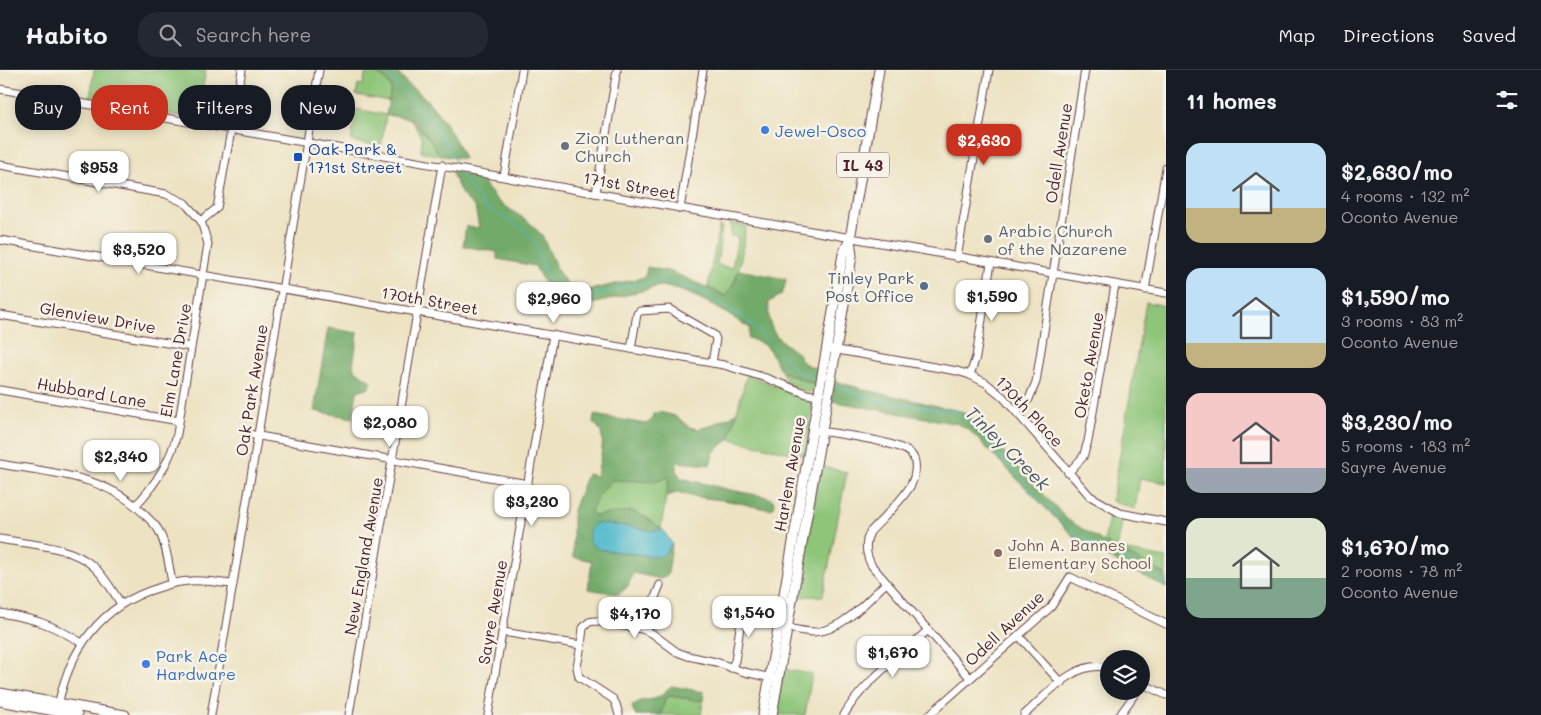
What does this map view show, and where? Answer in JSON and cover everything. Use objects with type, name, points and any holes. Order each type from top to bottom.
[{"type":"main road","name":"Harlem Avenue","points":[[763,715],[774,678],[822,431],[825,383],[843,254],[850,239],[879,70]]},
{"type":"main road","name":"Harlem Avenue","points":[[783,627],[812,430],[818,396],[825,383]]},
{"type":"main road","name":"Harlem Avenue","points":[[772,715],[774,678]]},
{"type":"main road","points":[[0,693],[58,707],[77,715]]},
{"type":"main road","points":[[0,701],[125,715]]},
{"type":"street","points":[[239,85],[242,70]]},
{"type":"street","name":"Oak Park Avenue","points":[[211,715],[318,70]]},
{"type":"street","points":[[504,176],[522,70]]},
{"type":"street","points":[[596,193],[617,70]]},
{"type":"street","points":[[680,208],[703,70]]},
{"type":"street","points":[[957,258],[989,70]]},
{"type":"street","name":"Odell Avenue","points":[[1016,412],[1028,399],[1036,382],[1085,70]]},
{"type":"street","name":"171st Street","points":[[0,88],[178,119]]},
{"type":"street","points":[[0,165],[166,194],[184,203],[201,221],[217,208],[231,130]]},
{"type":"street","name":"171st Street","points":[[243,130],[957,258],[1166,293]]},
{"type":"street","name":"New England Avenue","points":[[349,715],[442,165]]},
{"type":"street","points":[[1145,290],[1166,168]]},
{"type":"street","name":"Elm Lane Drive","points":[[136,505],[150,491],[162,473],[173,446],[179,421],[208,244],[201,221]]},
{"type":"street","name":"170th Street","points":[[0,240],[732,366],[784,384],[798,391],[818,396]]},
{"type":"street","points":[[970,375],[976,357],[991,263]]},
{"type":"street","name":"Oketo Avenue","points":[[1068,473],[1082,457],[1088,441],[1115,285]]},
{"type":"street","points":[[632,349],[637,314],[640,311],[665,308],[714,335],[716,339],[712,363]]},
{"type":"street","name":"Glenview Drive","points":[[0,314],[191,347]]},
{"type":"street","name":"Sayre Avenue","points":[[488,715],[553,335]]},
{"type":"street","name":"170th Place","points":[[831,349],[957,371],[970,375],[993,388],[1090,496],[1128,516],[1166,522]]},
{"type":"street","name":"Hubbard Lane","points":[[0,390],[179,421]]},
{"type":"street","points":[[812,430],[890,444],[916,454],[915,474],[912,484],[870,532],[867,538],[867,556],[886,583],[970,678]]},
{"type":"street","points":[[248,434],[528,484]]},
{"type":"street","points":[[0,464],[86,479],[109,488],[136,505],[159,530],[172,583]]},
{"type":"street","points":[[0,539],[55,549],[79,556],[100,572],[121,604]]},
{"type":"street","name":"Odell Avenue","points":[[929,715],[1051,607],[1070,577],[1166,624]]},
{"type":"street","points":[[58,707],[67,672],[82,644],[101,621],[121,604],[147,591],[172,583],[192,581],[233,584]]},
{"type":"street","points":[[783,627],[813,632],[836,627],[886,583]]},
{"type":"street","points":[[642,629],[660,585]]},
{"type":"street","points":[[731,668],[735,661],[744,600]]},
{"type":"street","points":[[0,613],[42,622],[62,631],[82,644]]},
{"type":"street","points":[[620,715],[616,704],[607,693],[579,677],[577,667],[583,628],[589,622],[595,621],[642,629],[653,634],[677,652],[716,662],[744,672],[774,678]]},
{"type":"street","points":[[844,715],[865,688],[928,630]]},
{"type":"street","points":[[503,632],[581,645]]},
{"type":"street","points":[[1018,635],[1061,683]]},
{"type":"street","points":[[1024,715],[1076,671],[1100,666]]},
{"type":"street","points":[[1150,687],[1166,695]]},
{"type":"street","points":[[1120,715],[1131,700]]},
{"type":"green space","points":[[94,70],[206,70],[203,85],[178,85],[178,116],[168,114],[168,85],[92,85]]},
{"type":"green space","points":[[366,70],[378,73],[384,78],[391,88],[389,101],[356,95],[358,84],[363,85]]},
{"type":"green space","points":[[372,70],[396,70],[406,82],[424,97],[447,126],[457,142],[464,159],[439,155],[431,141],[413,119],[386,115],[391,88],[384,78]]},
{"type":"green space","points":[[356,109],[386,115],[381,147],[351,141],[353,130],[355,130]]},
{"type":"green space","points":[[411,119],[431,141],[439,155],[421,152],[422,139]]},
{"type":"green space","points":[[451,171],[477,176],[499,202],[529,222],[542,235],[558,271],[571,290],[581,292],[645,277],[647,267],[672,272],[726,296],[739,270],[786,279],[782,294],[769,302],[771,327],[778,338],[800,355],[803,362],[818,369],[816,385],[781,371],[768,348],[748,338],[750,328],[707,302],[684,292],[660,286],[581,307],[572,306],[557,300],[547,288],[535,266],[497,259],[497,252],[463,246],[466,226],[479,228],[475,207],[462,195]]},
{"type":"green space","points":[[730,222],[746,226],[738,271],[726,296],[708,287],[719,226],[722,227],[717,265],[732,268],[738,237],[731,236]]},
{"type":"green space","points":[[1146,302],[1166,306],[1166,483],[1140,478],[1135,509],[1112,501]]},
{"type":"green space","points":[[328,328],[358,333],[353,366],[356,371],[372,382],[368,389],[362,389],[357,392],[353,418],[314,411]]},
{"type":"green space","points":[[782,372],[816,385],[815,391],[807,392],[796,387],[786,381]]},
{"type":"green space","points":[[747,375],[801,398],[813,400],[805,456],[729,439]]},
{"type":"green space","points":[[835,381],[866,390],[960,411],[969,416],[1068,520],[1104,542],[1166,575],[1166,588],[1079,542],[969,430],[958,424],[831,401]]},
{"type":"green space","points":[[659,412],[676,416],[689,427],[698,429],[710,426],[737,412],[729,439],[714,452],[710,465],[677,462],[677,472],[681,478],[767,497],[773,500],[775,505],[772,509],[767,509],[729,501],[679,494],[666,497],[669,477],[656,482],[612,480],[597,497],[591,511],[594,516],[632,511],[645,517],[663,530],[650,531],[634,527],[595,523],[598,549],[646,556],[667,551],[672,544],[668,574],[661,579],[633,573],[628,586],[619,594],[588,589],[592,561],[573,557],[573,510],[587,474],[597,476],[602,440],[598,427],[593,423],[594,415],[646,424],[651,421],[653,414]]},
{"type":"green space","points":[[820,466],[847,472],[823,596],[797,597]]},
{"type":"green space","points":[[669,477],[661,528],[632,511],[594,516],[590,511],[597,497],[612,480]]},
{"type":"green space","points":[[1110,512],[1123,517],[1117,549],[1104,542]]},
{"type":"green space","points":[[1117,549],[1166,558],[1166,575]]},
{"type":"green space","points":[[783,669],[812,674],[805,715],[776,715]]},
{"type":"green space","points":[[672,686],[704,692],[703,701],[669,696],[665,699],[661,715],[635,715],[632,706],[639,702],[659,697]]},
{"type":"green space","points":[[669,696],[703,701],[701,715],[661,715],[665,699]]},
{"type":"water","points":[[595,523],[634,527],[650,531],[663,530],[672,544],[660,557],[598,549],[589,542],[589,531]]},
{"type":"waterway","name":"Tinley Creek","points":[[384,70],[417,105],[443,139],[456,163]]},
{"type":"waterway","name":"Tinley Creek","points":[[461,173],[469,187],[487,208],[523,229],[536,244],[549,283],[574,300],[662,279],[706,293],[749,322],[797,371],[818,379]]},
{"type":"waterway","name":"Tinley Creek","points":[[834,385],[876,400],[956,412],[982,435],[1028,488],[1077,535],[1166,582]]},
{"type":"place","name":"Jewel-Osco","points":[[765,130]]},
{"type":"place","name":"Zion Lutheran Church","points":[[565,146]]},
{"type":"place","name":"Oak Park & 171st Street","points":[[298,157]]},
{"type":"place","name":"Arabic Church of the Nazarene","points":[[988,239]]},
{"type":"place","name":"Tinley Park Post Office","points":[[924,286]]},
{"type":"place","name":"John A. Bannes Elementary School","points":[[998,553]]},
{"type":"place","name":"Park Ace Hardware","points":[[146,664]]}]
